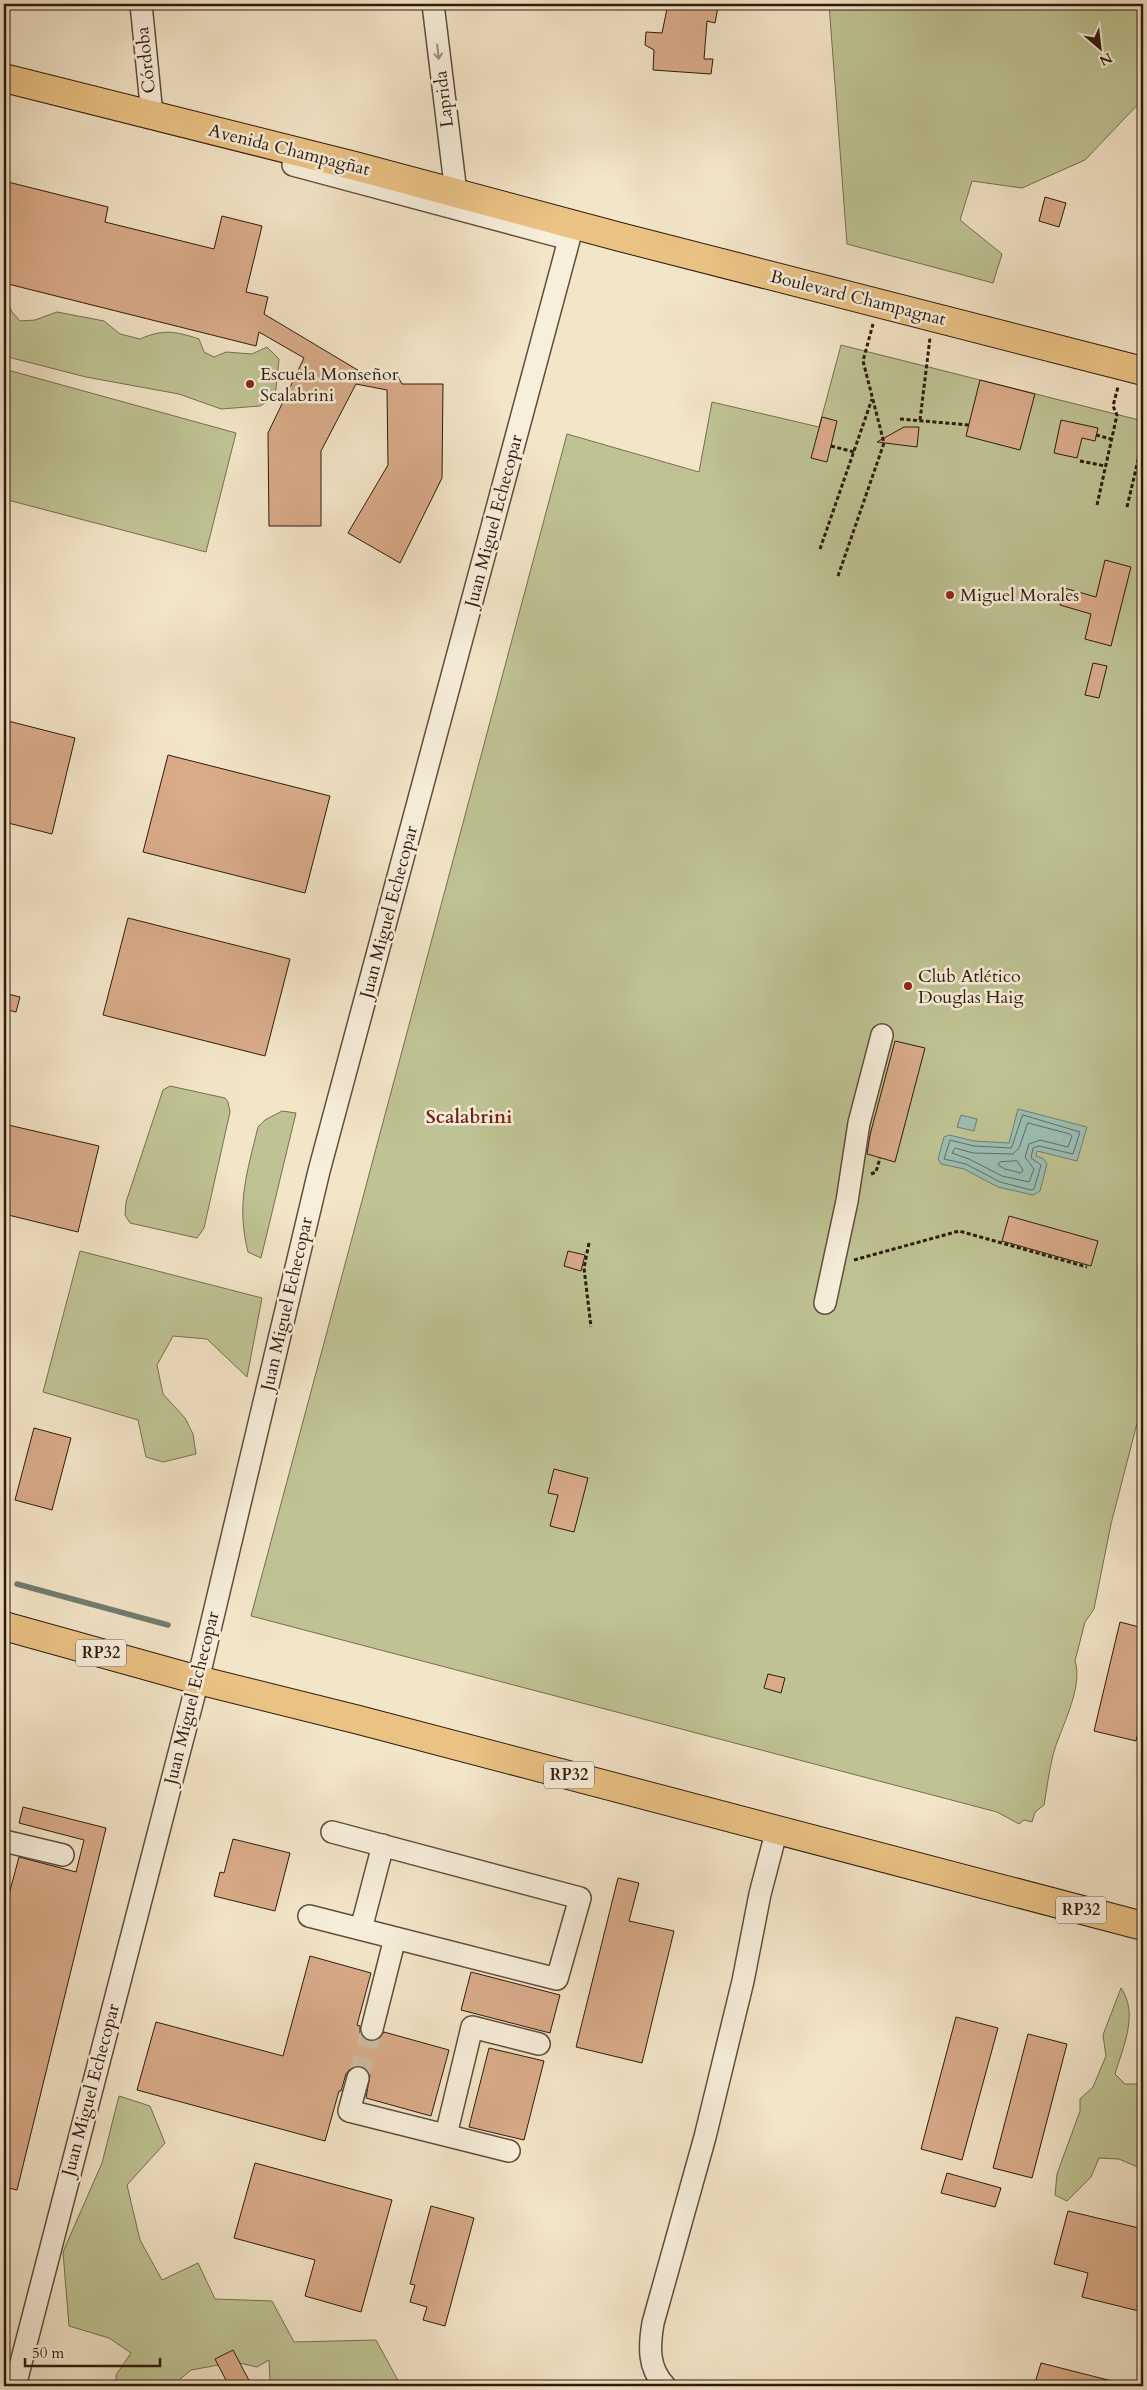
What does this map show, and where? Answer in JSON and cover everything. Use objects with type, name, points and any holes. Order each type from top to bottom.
[{"type":"main road","name":"Avenida Champagñat","points":[[4,78],[456,194],[571,232]]},
{"type":"main road","name":"Boulevard Champagnat","points":[[571,232],[933,318],[1131,375]]},
{"type":"main road","name":"RP32","points":[[4,1626],[198,1680],[778,1829],[1143,1926]]},
{"type":"street","name":"Córdoba","points":[[141,4],[152,115]]},
{"type":"street","name":"Laprida","points":[[433,4],[456,194]]},
{"type":"street","points":[[293,165],[571,232]]},
{"type":"street","name":"Juan Miguel Echecopar","points":[[14,2386],[198,1680],[319,1171],[571,232]]},
{"type":"street","points":[[826,1303],[835,1265],[859,1123],[882,1035]]},
{"type":"street","points":[[665,2386],[656,2377],[651,2361],[649,2344],[653,2323],[705,2137],[743,1980],[760,1894],[778,1829]]},
{"type":"street","points":[[309,1916],[557,1979],[580,1898],[332,1832]]},
{"type":"street","points":[[4,1841],[63,1855]]},
{"type":"street","points":[[362,1929],[383,1845]]},
{"type":"street","points":[[372,2029],[395,1938]]},
{"type":"street","points":[[446,2135],[472,2027],[540,2044]]},
{"type":"street","points":[[358,2078],[349,2111],[509,2151]]},
{"type":"path","points":[[838,576],[884,443],[862,361],[878,304]]},
{"type":"path","points":[[920,420],[925,366],[933,318]]},
{"type":"path","points":[[1097,505],[1117,415],[1113,406],[1131,375]]},
{"type":"path","points":[[820,549],[872,398]]},
{"type":"path","points":[[900,419],[969,425]]},
{"type":"path","points":[[1096,435],[1111,439]]},
{"type":"path","points":[[1127,507],[1143,439]]},
{"type":"path","points":[[831,446],[854,452]]},
{"type":"path","points":[[1080,461],[1105,466]]},
{"type":"path","points":[[835,1265],[959,1231],[1087,1267]]},
{"type":"path","points":[[589,1243],[584,1268],[591,1327]]},
{"type":"green space","points":[[829,4],[1143,4],[1143,99],[1085,160],[1022,188],[972,181],[960,220],[1002,254],[993,283],[847,244]]},
{"type":"green space","points":[[4,295],[12,312],[20,321],[35,320],[57,312],[104,321],[120,334],[140,339],[162,332],[183,334],[199,339],[204,352],[214,357],[226,352],[252,354],[267,347],[279,359],[275,397],[260,406],[221,409],[179,394],[86,377],[4,356]]},
{"type":"green space","name":"Club Atlético Douglas Haig","points":[[841,345],[1143,421],[1143,1408],[1141,1408],[1111,1524],[1094,1609],[1085,1622],[1075,1661],[1077,1671],[1074,1695],[1053,1755],[1044,1805],[1035,1812],[1032,1822],[1024,1820],[1019,1824],[997,1812],[251,1616],[567,434],[699,472],[712,402],[819,427]]},
{"type":"green space","points":[[4,369],[236,433],[206,552],[4,499]]},
{"type":"green space","points":[[170,1086],[225,1098],[230,1112],[204,1228],[197,1238],[130,1223],[125,1215],[126,1202],[163,1090]]},
{"type":"green space","points":[[282,1111],[296,1113],[261,1258],[248,1252],[243,1219],[244,1189],[258,1127],[265,1120]]},
{"type":"green space","points":[[80,1251],[262,1298],[247,1377],[207,1339],[173,1336],[157,1365],[163,1394],[185,1418],[193,1434],[196,1454],[163,1462],[146,1457],[138,1420],[43,1392]]},
{"type":"green space","points":[[1121,1988],[1129,2009],[1129,2020],[1128,2031],[1115,2074],[1125,2084],[1137,2084],[1143,2077],[1143,2166],[1140,2168],[1119,2159],[1099,2158],[1091,2177],[1067,2201],[1055,2195],[1057,2174],[1080,2111],[1080,2099],[1093,2087],[1106,2056],[1103,2035]]},
{"type":"green space","points":[[119,2096],[150,2106],[165,2143],[127,2185],[140,2240],[162,2280],[198,2263],[215,2299],[272,2301],[294,2342],[376,2340],[401,2386],[291,2386],[270,2381],[269,2360],[257,2367],[235,2362],[191,2370],[172,2386],[116,2386],[116,2375],[131,2353],[109,2338],[69,2326],[63,2252],[102,2163]]},
{"type":"water","points":[[1018,1109],[1087,1127],[1077,1161],[1037,1151],[1036,1156],[1044,1159],[1047,1164],[1040,1191],[1033,1195],[998,1187],[964,1169],[941,1164],[938,1159],[944,1137],[949,1135],[974,1141],[1009,1143]]},
{"type":"water","points":[[961,1115],[977,1119],[974,1131],[957,1127]]},
{"type":"building","points":[[668,4],[699,4],[718,7],[715,23],[707,21],[704,59],[713,59],[711,74],[653,70],[654,50],[645,45],[646,32],[662,33]]},
{"type":"building","points":[[4,181],[108,207],[105,222],[214,249],[222,216],[262,226],[246,292],[268,297],[264,314],[361,372],[398,377],[402,384],[443,384],[442,478],[400,563],[348,533],[388,465],[387,390],[356,384],[321,451],[321,526],[269,526],[268,433],[304,358],[259,332],[256,346],[4,283]]},
{"type":"building","points":[[1045,197],[1066,203],[1059,227],[1039,221]]},
{"type":"building","points":[[980,380],[1035,394],[1020,450],[966,436]]},
{"type":"building","points":[[822,417],[837,421],[827,462],[811,458]]},
{"type":"building","points":[[1061,420],[1098,428],[1095,441],[1082,438],[1077,458],[1054,453]]},
{"type":"building","points":[[904,427],[919,427],[917,447],[877,442]]},
{"type":"building","points":[[1105,560],[1131,567],[1111,646],[1085,639],[1091,614],[1060,605],[1064,588],[1096,597]]},
{"type":"building","points":[[1093,663],[1107,666],[1099,698],[1085,695]]},
{"type":"building","points":[[4,720],[75,738],[52,834],[4,822]]},
{"type":"building","points":[[168,755],[330,796],[305,893],[143,852]]},
{"type":"building","points":[[128,918],[290,959],[265,1056],[103,1015]]},
{"type":"building","points":[[4,993],[20,997],[16,1012],[4,1009]]},
{"type":"building","points":[[895,1041],[925,1048],[895,1162],[867,1154],[870,1135]]},
{"type":"building","points":[[4,1124],[99,1146],[78,1232],[4,1214]]},
{"type":"building","points":[[1009,1216],[1098,1241],[1091,1266],[1002,1241]]},
{"type":"building","points":[[568,1251],[585,1255],[581,1271],[564,1266]]},
{"type":"building","points":[[34,1428],[71,1438],[52,1510],[15,1500]]},
{"type":"building","points":[[554,1469],[588,1478],[574,1532],[550,1526],[558,1495],[548,1493]]},
{"type":"building","points":[[1120,1622],[1143,1628],[1143,1712],[1136,1741],[1094,1731]]},
{"type":"building","points":[[768,1674],[785,1678],[781,1693],[764,1688]]},
{"type":"building","points":[[23,1807],[106,1828],[17,2190],[4,2187],[4,2069],[9,2049],[4,2047],[4,1897],[8,1898],[19,1857],[76,1872],[84,1840],[19,1823]]},
{"type":"building","points":[[233,1839],[290,1853],[275,1911],[214,1896],[220,1872],[224,1873]]},
{"type":"building","points":[[618,1878],[639,1883],[629,1921],[674,1931],[642,2063],[576,2047]]},
{"type":"building","points":[[310,1956],[371,1973],[357,2025],[360,2026],[360,2033],[364,2038],[376,2041],[384,2032],[449,2050],[431,2116],[366,2098],[370,2075],[361,2066],[350,2069],[346,2074],[341,2091],[339,2091],[325,2141],[137,2090],[156,2022],[283,2056]]},
{"type":"building","points":[[471,1972],[560,1995],[550,2033],[461,2010]]},
{"type":"building","points":[[956,2017],[998,2028],[962,2160],[921,2149]]},
{"type":"building","points":[[1028,2034],[1067,2044],[1032,2178],[993,2168]]},
{"type":"building","points":[[489,2048],[544,2061],[524,2140],[469,2127]]},
{"type":"building","points":[[255,2163],[392,2200],[361,2312],[305,2296],[315,2260],[234,2238]]},
{"type":"building","points":[[947,2173],[1001,2188],[995,2207],[941,2193]]},
{"type":"building","points":[[431,2206],[474,2218],[445,2326],[423,2320],[427,2307],[410,2302],[415,2285],[410,2284]]},
{"type":"building","points":[[1068,2211],[1143,2229],[1143,2312],[1082,2297],[1088,2273],[1054,2264]]},
{"type":"building","points":[[233,2350],[252,2386],[229,2386],[215,2359]]},
{"type":"building","points":[[1041,2363],[1112,2381],[1111,2386],[1034,2386]]},
{"type":"waterway","points":[[17,1584],[168,1625]]},
{"type":"tunnel","points":[[358,2078],[372,2029]]},
{"type":"place","name":"Escuela Monseñor Scalabrini","points":[[250,384]]},
{"type":"place","name":"Miguel Morales","points":[[950,595]]},
{"type":"place","name":"Club Atlético Douglas Haig","points":[[908,986]]},
{"type":"district","name":"Scalabrini","points":[[469,1117]]}]
